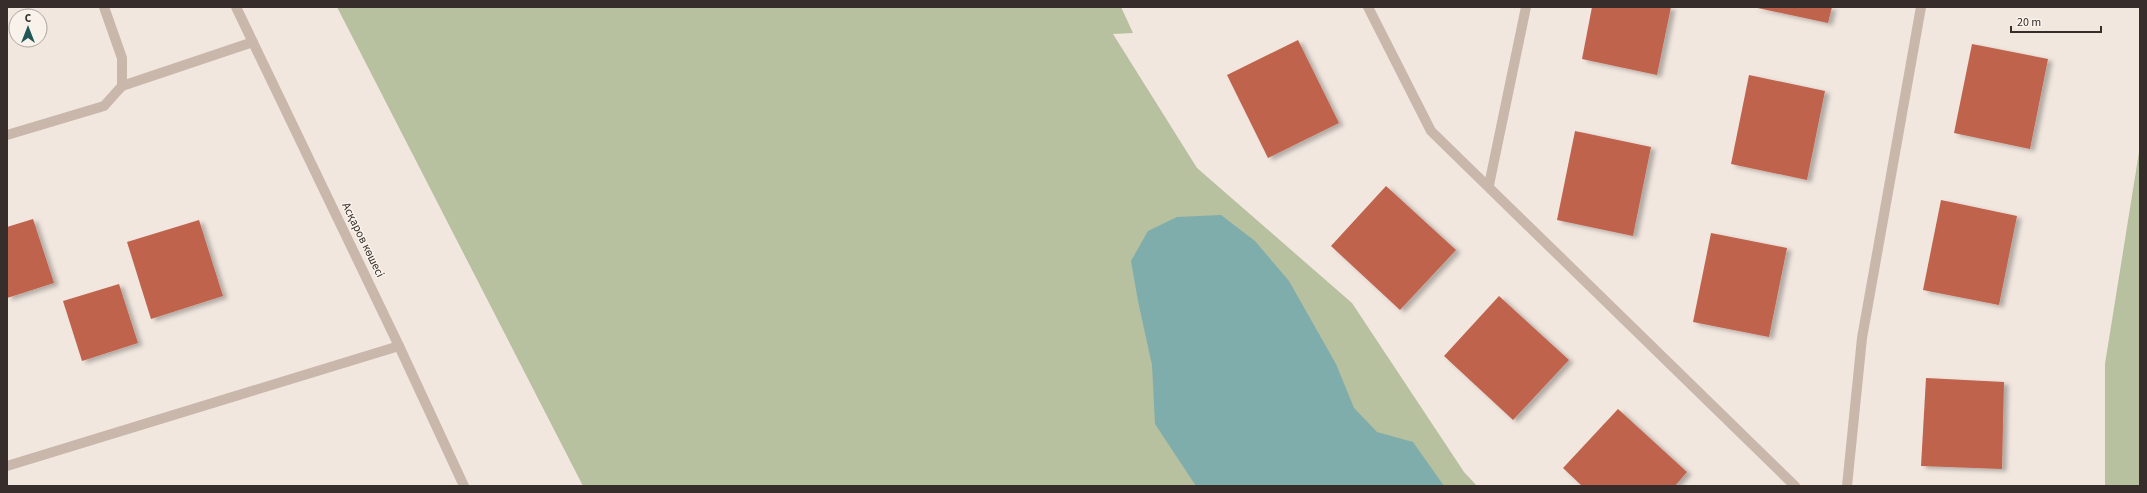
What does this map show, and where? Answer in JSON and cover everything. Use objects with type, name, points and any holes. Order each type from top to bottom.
[{"type":"street","points":[[104,7],[122,58],[122,86]]},
{"type":"street","name":"Асқаров көшесі","points":[[236,7],[399,346],[464,486]]},
{"type":"street","points":[[1368,7],[1431,131],[1489,185],[1795,486]]},
{"type":"street","points":[[1489,185],[1526,7]]},
{"type":"street","points":[[1846,486],[1862,338],[1921,7]]},
{"type":"street","points":[[7,135],[104,106],[122,86],[253,42]]},
{"type":"street","points":[[7,466],[399,346]]},
{"type":"green space","points":[[337,7],[1121,7],[1133,33],[1113,34],[1197,168],[1352,303],[1464,472],[1477,486],[583,486]]},
{"type":"green space","points":[[2140,146],[2140,486],[2105,486],[2105,364]]},
{"type":"water","points":[[1221,215],[1255,241],[1289,281],[1336,364],[1354,408],[1377,432],[1413,442],[1444,486],[1196,486],[1155,424],[1152,365],[1131,261],[1148,231],[1177,217]]},
{"type":"building","points":[[1592,7],[1671,7],[1657,75],[1582,59]]},
{"type":"building","points":[[1753,7],[1832,7],[1828,23]]},
{"type":"building","points":[[1298,40],[1339,123],[1268,158],[1227,75]]},
{"type":"building","points":[[1972,44],[2048,59],[2030,149],[1954,133]]},
{"type":"building","points":[[1749,75],[1825,91],[1807,180],[1731,164]]},
{"type":"building","points":[[1575,131],[1651,147],[1633,236],[1557,220]]},
{"type":"building","points":[[1386,186],[1456,250],[1400,310],[1331,246]]},
{"type":"building","points":[[1941,200],[2017,216],[1999,305],[1923,290]]},
{"type":"building","points":[[33,219],[54,283],[7,298],[7,227]]},
{"type":"building","points":[[199,220],[223,296],[151,319],[127,242]]},
{"type":"building","points":[[1711,233],[1787,248],[1769,337],[1693,322]]},
{"type":"building","points":[[119,284],[138,343],[82,361],[63,301]]},
{"type":"building","points":[[1499,296],[1569,360],[1513,420],[1444,356]]},
{"type":"building","points":[[1926,378],[2004,382],[2002,469],[1921,466]]},
{"type":"building","points":[[1618,409],[1687,472],[1675,486],[1582,486],[1563,468]]}]
